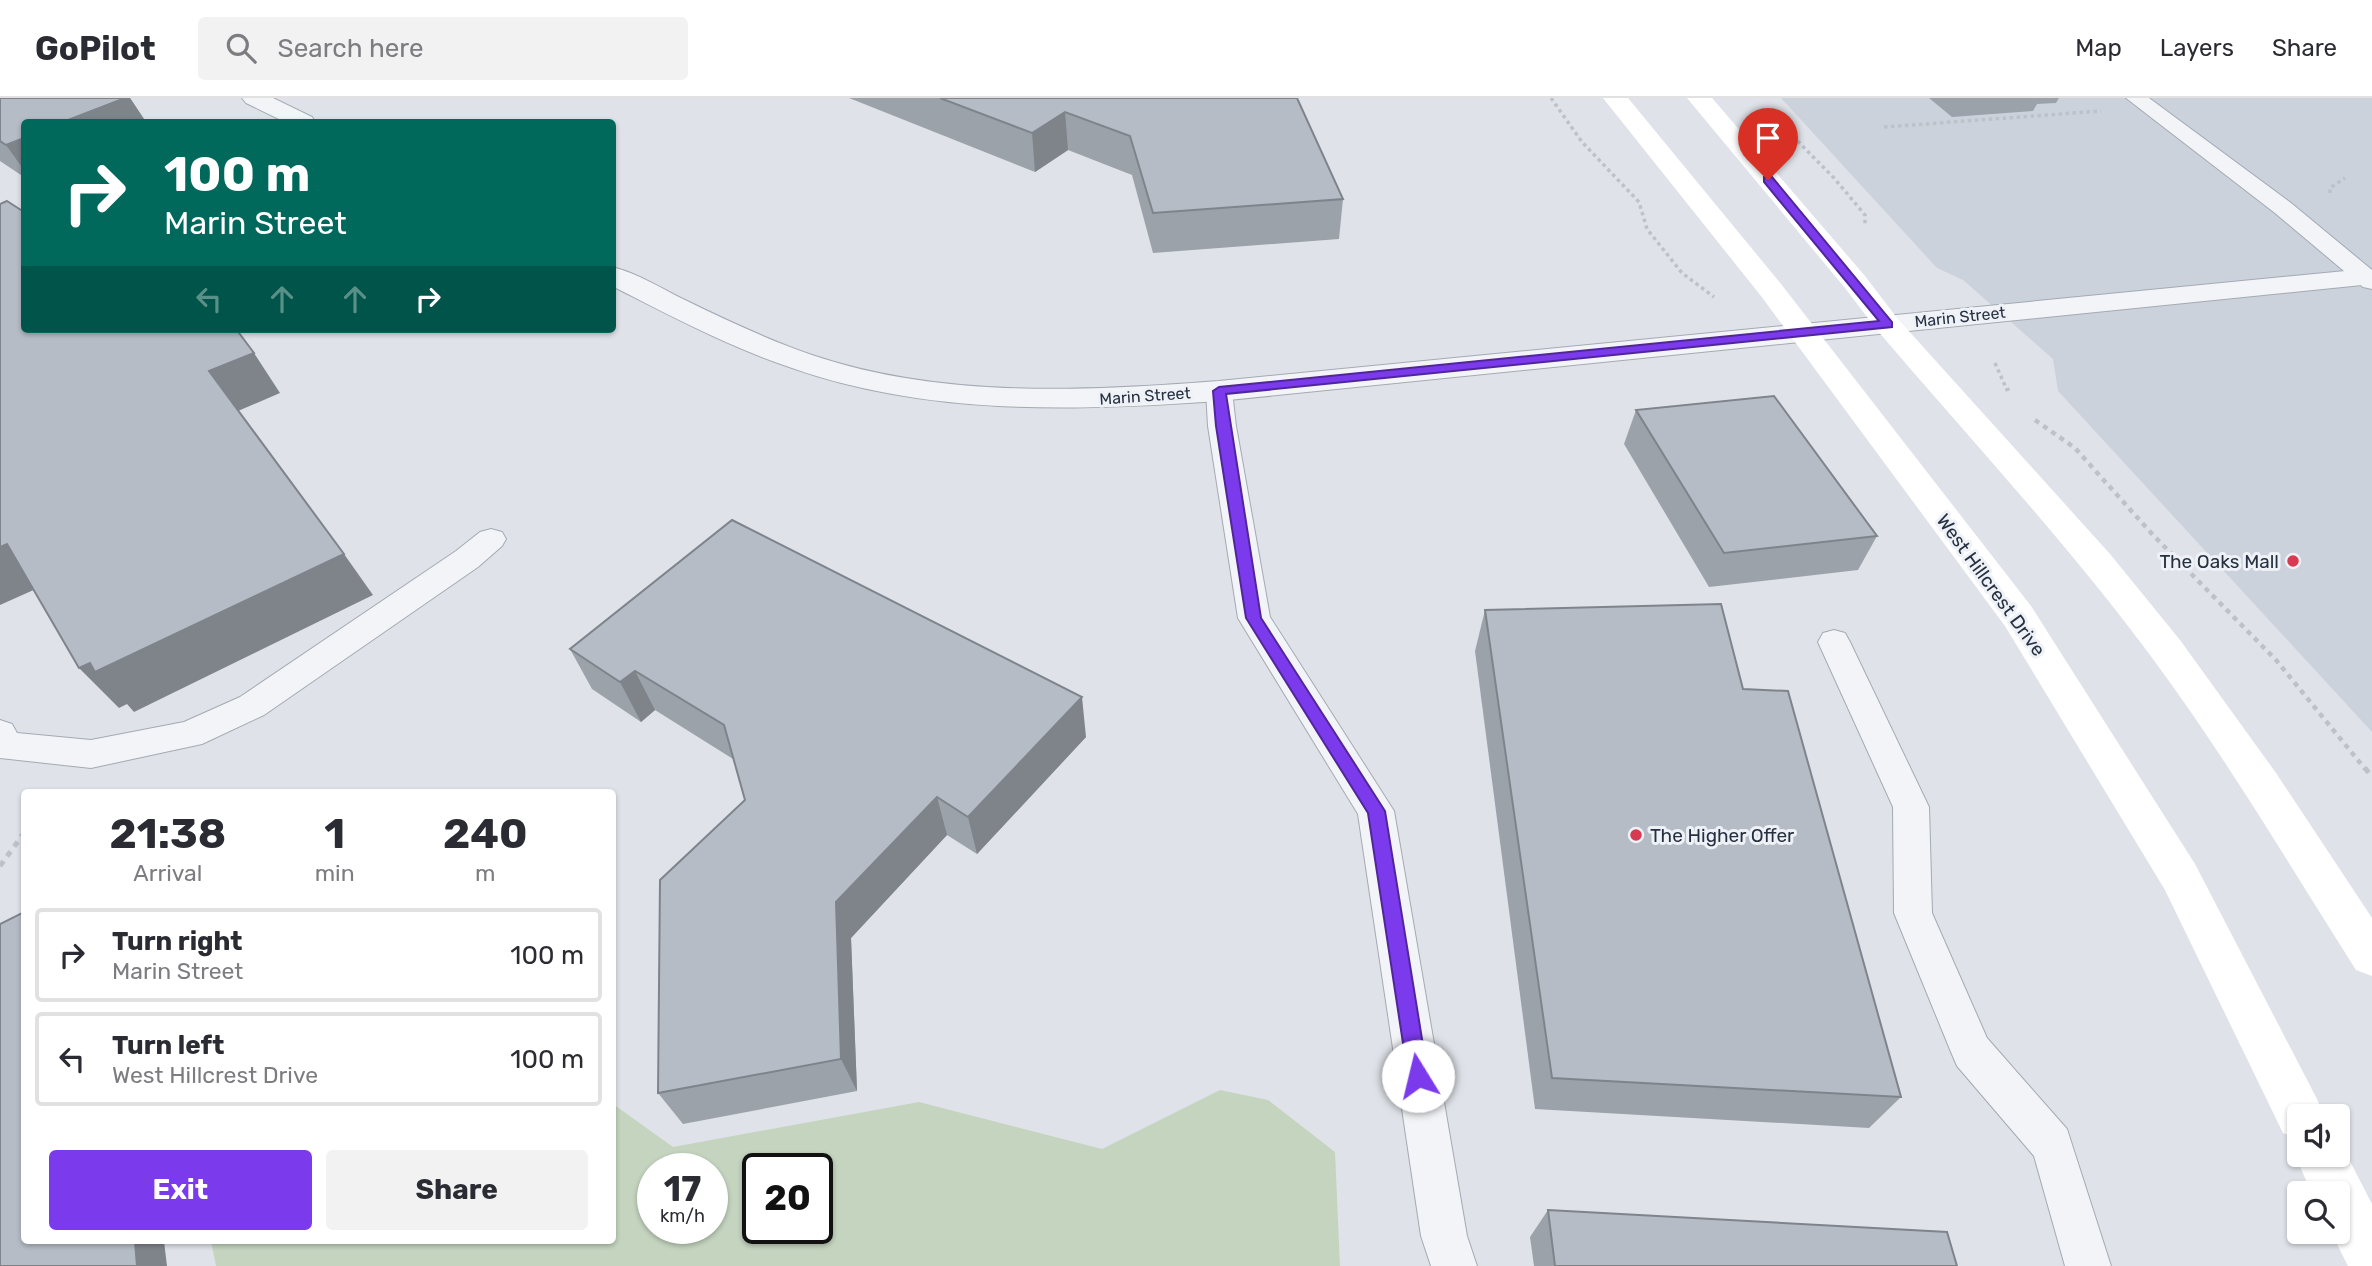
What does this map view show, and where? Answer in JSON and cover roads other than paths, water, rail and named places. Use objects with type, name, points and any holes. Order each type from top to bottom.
[{"type":"main road","name":"West Hillcrest Drive","points":[[1615,98],[1802,332],[2018,617],[2180,877],[2294,1104]]},
{"type":"main road","points":[[1699,98],[1855,282],[1887,324],[2097,563],[2167,650],[2261,785],[2372,956]]},
{"type":"main road","points":[[2326,1167],[2372,1259]]},
{"type":"street","points":[[254,98],[297,119]]},
{"type":"street","name":"Marin Street","points":[[616,277],[757,345],[832,371],[914,389],[981,397],[1062,400],[1219,391],[1802,332],[2369,279]]},
{"type":"lane","points":[[2136,98],[2283,208],[2369,279]]},
{"type":"lane","points":[[1219,391],[1222,426],[1254,618],[1376,811],[1444,1236],[1454,1266]]},
{"type":"lane","points":[[0,734],[6,746],[91,754],[190,734],[252,706],[467,559],[491,539]]},
{"type":"lane","points":[[1834,642],[1912,807],[1913,913],[1972,1052],[2052,1144],[2088,1266]]},
{"type":"place","name":"The Oaks Mall","points":[[2293,561]]},
{"type":"place","name":"The Higher Offer","points":[[1636,835]]}]
